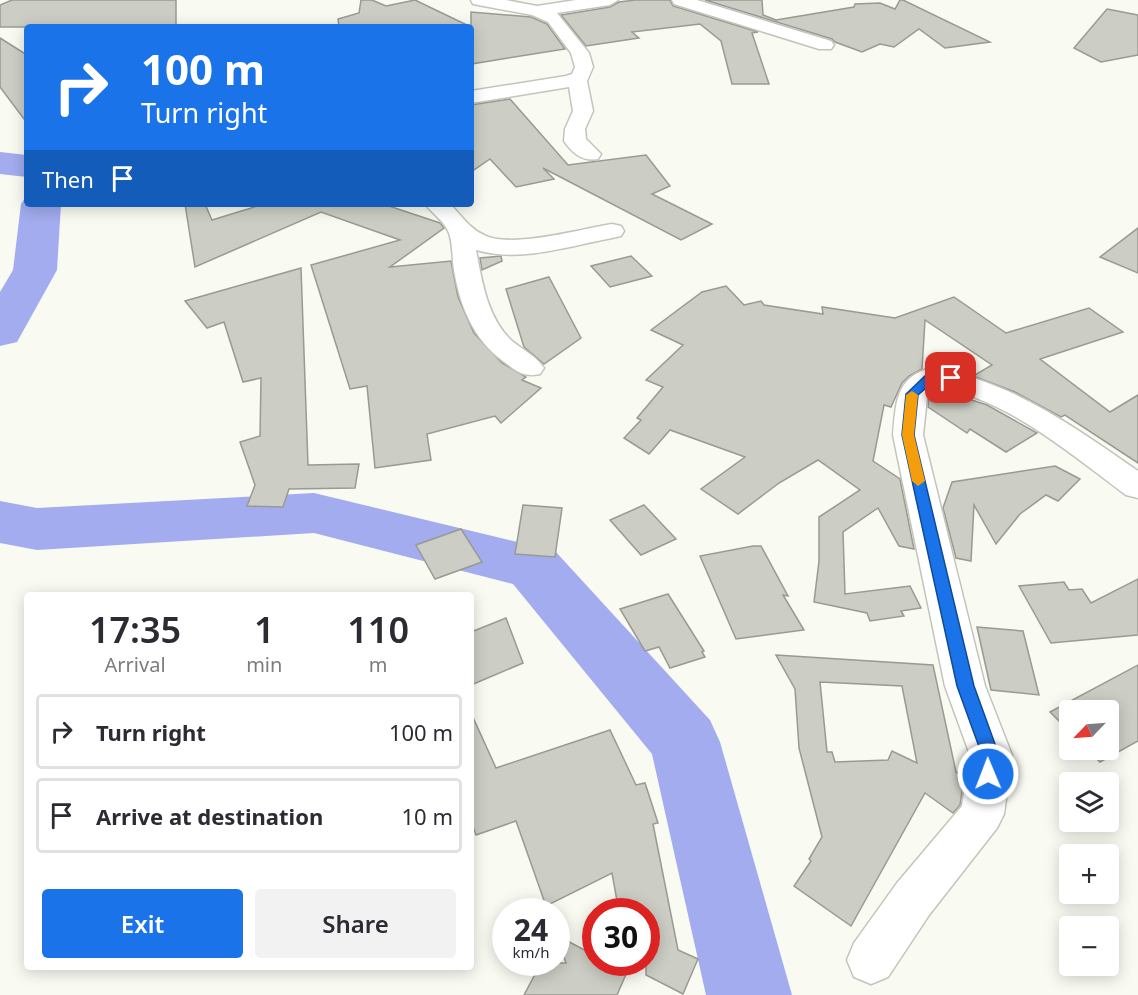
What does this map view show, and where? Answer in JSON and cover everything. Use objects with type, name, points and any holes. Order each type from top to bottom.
[{"type":"street","points":[[474,96],[577,79],[584,74],[580,53],[560,25],[548,15],[479,0]]},
{"type":"street","points":[[537,11],[610,0]]},
{"type":"street","points":[[680,0],[825,45]]},
{"type":"street","points":[[577,79],[583,111],[574,132],[575,141],[590,154]]},
{"type":"street","points":[[440,207],[478,243],[507,247],[549,243],[612,231]]},
{"type":"street","points":[[460,227],[471,294],[480,318],[501,345],[530,368]]},
{"type":"street","points":[[871,960],[913,899],[982,814],[991,755],[966,686],[908,435],[912,394],[931,378],[951,378],[1010,403],[1073,441],[1138,486]]},
{"type":"building","points":[[12,0],[176,0],[176,24],[24,24],[24,27],[0,27],[0,5]]},
{"type":"building","points":[[361,0],[372,0],[386,6],[415,0],[465,24],[339,24],[338,19],[359,13]]},
{"type":"building","points":[[670,0],[673,6],[758,32],[752,33],[769,84],[732,84],[721,41],[700,24],[632,32],[639,38],[586,46],[561,15],[610,7],[619,2]]},
{"type":"building","points":[[705,0],[762,0],[763,15],[776,20],[854,7],[855,4],[880,3],[895,9],[900,0],[903,0],[990,42],[945,48],[919,29],[894,47],[880,44],[862,52],[832,39]]},
{"type":"building","points":[[1107,9],[1138,15],[1138,55],[1101,62],[1074,48]]},
{"type":"building","points":[[471,12],[531,17],[547,24],[565,49],[474,64],[474,24],[471,24]]},
{"type":"building","points":[[0,38],[24,53],[24,119],[0,87]]},
{"type":"building","points":[[510,99],[568,165],[646,155],[670,186],[652,194],[712,224],[681,240],[543,168],[554,179],[516,187],[490,159],[474,170],[474,105]]},
{"type":"building","points":[[185,207],[206,207],[212,220],[254,207],[392,207],[440,223],[444,228],[390,267],[451,261],[458,297],[474,333],[502,363],[526,377],[522,380],[541,388],[501,423],[495,416],[427,434],[431,460],[375,468],[367,386],[350,389],[311,265],[400,240],[321,212],[195,267]]},
{"type":"building","points":[[1138,228],[1138,273],[1100,257]]},
{"type":"building","points":[[501,256],[502,261],[482,270],[480,258]]},
{"type":"building","points":[[631,256],[652,276],[610,287],[591,266]]},
{"type":"building","points":[[301,268],[308,465],[359,464],[355,488],[289,489],[283,507],[247,506],[255,485],[240,442],[260,436],[261,378],[243,382],[224,322],[207,328],[185,301]]},
{"type":"building","points":[[549,277],[581,338],[544,364],[524,347],[506,289]]},
{"type":"building","points":[[726,286],[744,305],[761,301],[764,305],[823,314],[822,307],[895,318],[954,297],[1006,333],[1089,308],[1123,332],[1040,359],[1110,412],[1138,395],[1138,463],[1065,415],[1061,417],[1015,392],[973,376],[992,365],[925,320],[922,369],[902,383],[891,407],[884,405],[873,461],[900,479],[914,549],[899,546],[878,508],[843,532],[845,594],[910,586],[921,608],[901,611],[904,616],[870,621],[867,613],[814,602],[819,561],[819,517],[860,490],[818,460],[779,483],[738,514],[701,489],[745,457],[670,430],[649,454],[624,438],[641,420],[637,418],[663,387],[646,380],[683,345],[651,330],[702,292]]},
{"type":"building","points":[[938,389],[987,405],[1037,433],[1006,452],[970,429],[967,433],[928,407],[929,398]]},
{"type":"building","points":[[1055,466],[1080,479],[1058,501],[1046,495],[1020,514],[996,544],[974,505],[971,561],[956,558],[943,508],[952,482]]},
{"type":"building","points":[[523,505],[562,508],[555,557],[515,554]]},
{"type":"building","points":[[644,505],[676,539],[641,555],[610,520]]},
{"type":"building","points":[[461,529],[482,562],[435,579],[416,545]]},
{"type":"building","points":[[761,546],[788,596],[783,595],[804,630],[736,639],[700,556]]},
{"type":"building","points":[[1138,579],[1138,635],[1051,643],[1019,586],[1064,582],[1069,590],[1082,589],[1091,603]]},
{"type":"building","points":[[668,594],[704,651],[702,652],[705,657],[670,668],[659,647],[645,651],[620,609]]},
{"type":"building","points":[[506,618],[523,663],[474,684],[474,631]]},
{"type":"building","points":[[977,627],[1023,631],[1039,695],[991,690]]},
{"type":"building","points":[[776,655],[933,665],[956,772],[964,777],[960,805],[953,813],[925,793],[851,926],[794,886],[811,861],[809,859],[822,837],[799,748],[795,689]],"holes":[[[820,682],[902,686],[917,763],[892,751],[888,760],[835,762],[832,752],[827,752]]]},
{"type":"building","points":[[1138,665],[1138,741],[1119,752],[1119,700],[1072,700]]},
{"type":"building","points":[[1059,707],[1059,721],[1050,712]]},
{"type":"building","points":[[474,720],[496,768],[610,730],[636,785],[645,783],[658,823],[653,824],[678,950],[698,959],[683,994],[648,976],[660,976],[660,898],[616,898],[612,873],[562,898],[543,898],[516,821],[476,835],[474,829]]},
{"type":"building","points":[[570,942],[582,949],[582,976],[625,976],[617,995],[524,995],[534,976],[570,976]]},
{"type":"waterway","points":[[0,163],[24,166]]},
{"type":"waterway","points":[[0,332],[35,270],[41,207]]},
{"type":"waterway","points":[[0,522],[37,529],[314,513],[533,567],[685,742],[749,995]]},
{"type":"slow traffic","points":[[912,395],[908,435],[918,481]]},
{"type":"route","points":[[951,378],[931,378],[912,394],[908,435],[966,686],[991,755],[988,774]]}]
